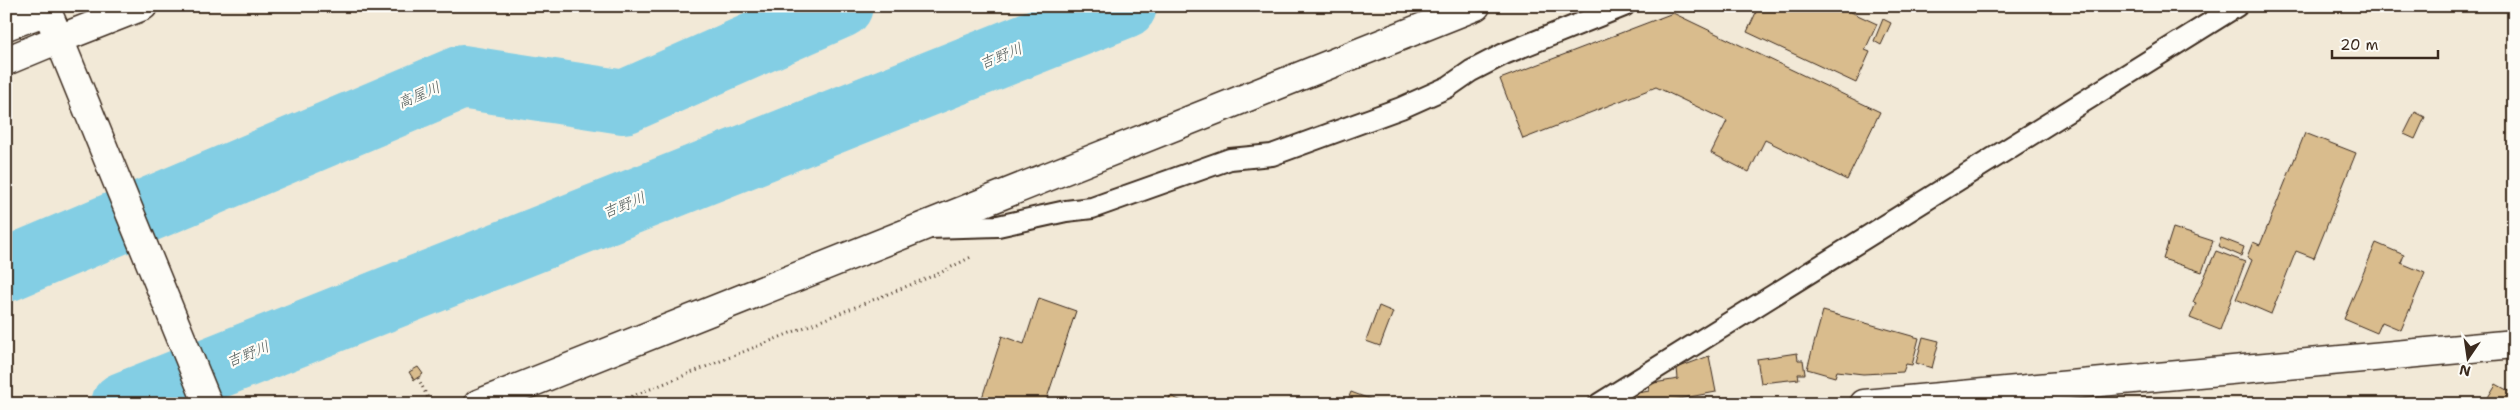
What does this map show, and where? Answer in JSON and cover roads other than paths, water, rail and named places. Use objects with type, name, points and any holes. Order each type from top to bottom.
[{"type":"street","points":[[6,61],[143,6]]},
{"type":"street","points":[[478,404],[1476,6]]},
{"type":"street","points":[[6,26],[53,9],[59,39],[208,404]]},
{"type":"street","points":[[1864,404],[2514,344]]},
{"type":"lane","points":[[918,228],[998,226],[1066,211],[1092,208],[1230,159],[1272,155],[1401,108],[1448,87],[1471,71],[1504,54],[1624,6]]},
{"type":"lane","points":[[1599,404],[2236,6]]},
{"type":"waterway","name":"高屋川","points":[[6,270],[462,77],[624,102],[841,6]]},
{"type":"waterway","name":"吉野川","points":[[123,404],[1125,6]]}]
